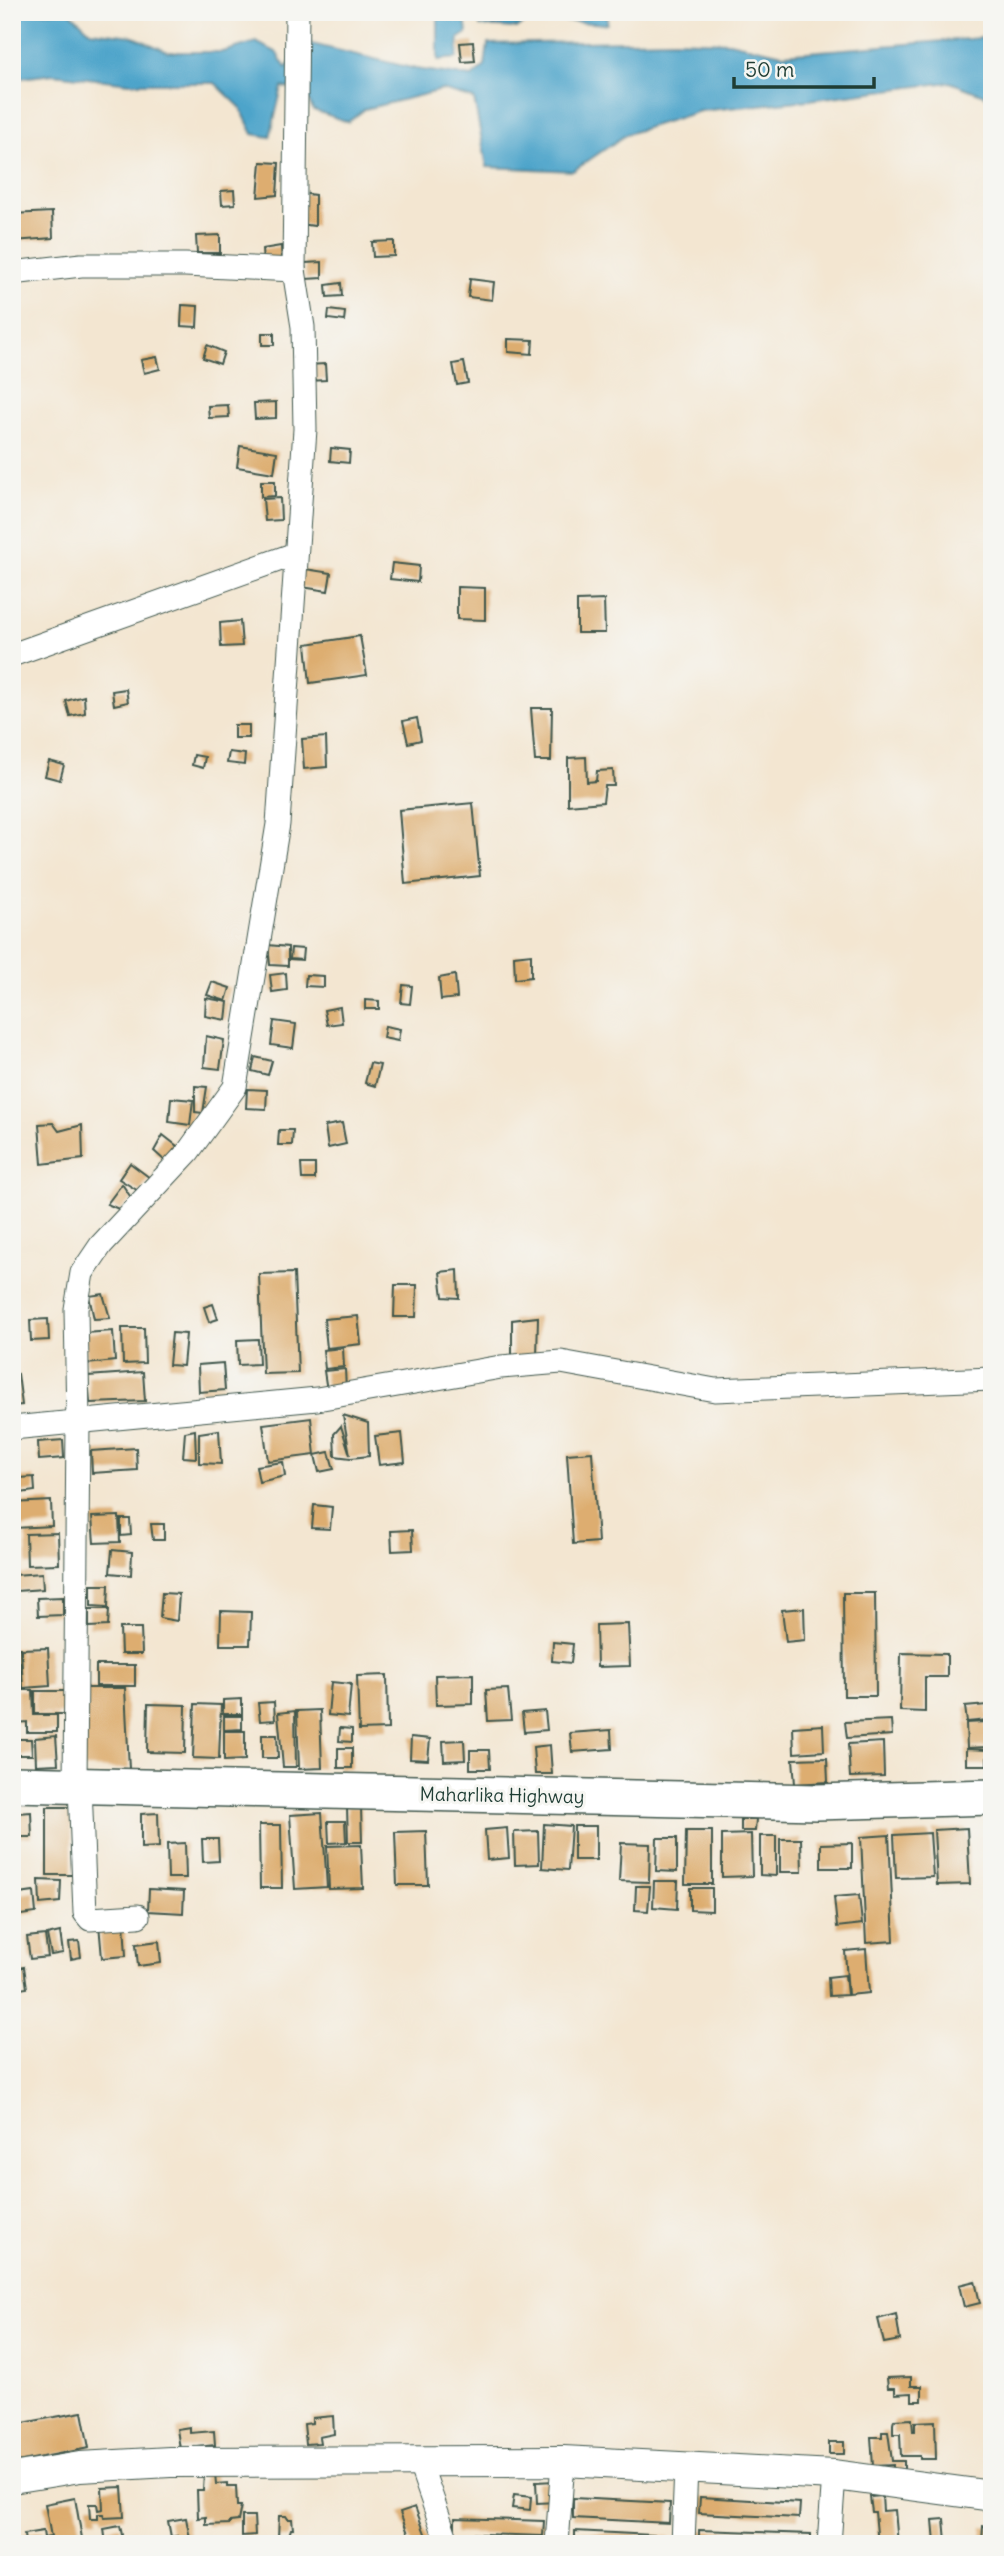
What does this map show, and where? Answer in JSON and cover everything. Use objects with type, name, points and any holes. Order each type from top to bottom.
[{"type":"highway","name":"Maharlika Highway","points":[[12,1784],[817,1802],[992,1797]]},
{"type":"main road","points":[[12,2478],[80,2467],[170,2462],[563,2461],[834,2475],[992,2496]]},
{"type":"street","points":[[138,1916],[90,1919],[85,1913],[77,1785],[76,1310],[82,1273],[101,1245],[188,1152],[235,1087],[278,824],[305,429],[303,327],[294,270],[297,12]]},
{"type":"street","points":[[12,273],[81,265],[185,265],[294,270]]},
{"type":"street","points":[[12,655],[295,554]]},
{"type":"street","points":[[12,1428],[317,1399],[501,1367],[561,1362],[715,1390],[992,1379]]},
{"type":"street","points":[[419,2461],[448,2544],[465,2544]]},
{"type":"street","points":[[557,2544],[563,2461]]},
{"type":"street","points":[[682,2544],[686,2467]]},
{"type":"street","points":[[829,2544],[834,2475]]},
{"type":"water","points":[[12,12],[70,12],[90,31],[132,36],[168,52],[223,52],[256,42],[276,52],[286,68],[308,43],[416,69],[472,77],[485,66],[488,44],[673,40],[729,42],[783,54],[992,37],[992,98],[950,82],[700,111],[627,134],[573,171],[487,167],[474,99],[442,90],[365,109],[348,122],[313,110],[304,90],[282,87],[270,137],[253,134],[240,107],[215,83],[130,83],[53,74],[12,79]]},
{"type":"water","points":[[438,12],[464,12],[467,33],[459,38],[457,58],[438,60]]},
{"type":"water","points":[[479,12],[608,12],[607,24],[531,19],[517,28],[480,26]]},
{"type":"building","points":[[473,42],[475,61],[462,62],[460,43]]},
{"type":"building","points":[[261,162],[279,163],[277,195],[258,197]]},
{"type":"building","points":[[234,190],[235,204],[222,205],[221,191]]},
{"type":"building","points":[[299,193],[315,195],[315,226],[300,224]]},
{"type":"building","points":[[52,212],[53,238],[13,241],[12,214]]},
{"type":"building","points":[[220,235],[220,253],[197,253],[196,236]]},
{"type":"building","points":[[394,241],[394,256],[373,257],[372,242]]},
{"type":"building","points":[[281,246],[282,265],[263,263],[262,249]]},
{"type":"building","points":[[322,262],[322,278],[306,279],[305,263]]},
{"type":"building","points":[[470,279],[494,282],[492,300],[468,297]]},
{"type":"building","points":[[341,283],[342,296],[327,297],[326,285]]},
{"type":"building","points":[[182,305],[198,306],[197,327],[181,326]]},
{"type":"building","points":[[329,310],[345,312],[344,321],[328,319]]},
{"type":"building","points":[[262,333],[274,333],[274,345],[262,345]]},
{"type":"building","points":[[508,339],[533,340],[532,354],[508,352]]},
{"type":"building","points":[[207,345],[224,352],[220,364],[203,358]]},
{"type":"building","points":[[157,357],[160,369],[144,373],[141,360]]},
{"type":"building","points":[[464,362],[468,383],[457,385],[453,364]]},
{"type":"building","points":[[325,364],[326,380],[309,381],[308,365]]},
{"type":"building","points":[[276,402],[276,418],[255,419],[254,403]]},
{"type":"building","points":[[228,405],[229,417],[209,418],[208,406]]},
{"type":"building","points":[[240,446],[277,452],[274,473],[237,467]]},
{"type":"building","points":[[331,448],[350,450],[349,463],[330,461]]},
{"type":"building","points":[[261,481],[275,481],[275,496],[261,497]]},
{"type":"building","points":[[280,498],[281,520],[265,521],[263,499]]},
{"type":"building","points":[[392,563],[419,566],[418,582],[390,579]]},
{"type":"building","points":[[299,568],[331,573],[328,591],[295,586]]},
{"type":"building","points":[[457,587],[485,588],[485,620],[457,619]]},
{"type":"building","points":[[604,600],[605,633],[577,633],[577,601]]},
{"type":"building","points":[[240,621],[242,646],[221,647],[220,623]]},
{"type":"building","points":[[360,636],[367,675],[310,683],[306,644]]},
{"type":"building","points":[[126,689],[128,702],[114,705],[112,691]]},
{"type":"building","points":[[84,696],[85,713],[70,716],[66,701]]},
{"type":"building","points":[[531,708],[552,708],[551,761],[535,761]]},
{"type":"building","points":[[417,718],[421,740],[408,743],[403,721]]},
{"type":"building","points":[[234,725],[249,725],[249,738],[234,738]]},
{"type":"building","points":[[326,737],[327,767],[304,769],[302,739]]},
{"type":"building","points":[[229,752],[245,754],[244,765],[227,763]]},
{"type":"building","points":[[194,755],[205,757],[203,768],[192,765]]},
{"type":"building","points":[[586,757],[587,782],[596,781],[597,771],[613,770],[614,786],[605,786],[603,802],[568,805],[568,758]]},
{"type":"building","points":[[49,761],[64,765],[60,780],[45,776]]},
{"type":"building","points":[[473,803],[480,876],[405,884],[399,810]]},
{"type":"building","points":[[268,945],[288,947],[288,966],[270,965]]},
{"type":"building","points":[[291,948],[303,949],[302,960],[290,959]]},
{"type":"building","points":[[531,954],[531,977],[515,979],[514,956]]},
{"type":"building","points":[[286,973],[287,990],[272,992],[270,975]]},
{"type":"building","points":[[306,975],[324,976],[324,987],[305,986]]},
{"type":"building","points":[[455,975],[457,998],[441,1000],[439,978]]},
{"type":"building","points":[[212,982],[230,988],[226,1001],[207,995]]},
{"type":"building","points":[[403,985],[412,986],[410,1004],[401,1003]]},
{"type":"building","points":[[206,998],[228,1002],[226,1020],[205,1016]]},
{"type":"building","points":[[365,1000],[379,1001],[379,1009],[365,1009]]},
{"type":"building","points":[[340,1007],[342,1023],[327,1025],[324,1010]]},
{"type":"building","points":[[274,1021],[296,1024],[293,1048],[271,1045]]},
{"type":"building","points":[[385,1026],[400,1029],[398,1041],[383,1038]]},
{"type":"building","points":[[206,1036],[224,1040],[220,1069],[204,1067]]},
{"type":"building","points":[[255,1057],[272,1061],[268,1075],[252,1071]]},
{"type":"building","points":[[370,1063],[380,1065],[375,1086],[365,1083]]},
{"type":"building","points":[[195,1086],[207,1087],[203,1113],[195,1112]]},
{"type":"building","points":[[247,1089],[267,1090],[266,1109],[246,1108]]},
{"type":"building","points":[[171,1098],[193,1100],[190,1125],[169,1122]]},
{"type":"building","points":[[53,1123],[59,1131],[82,1125],[83,1159],[42,1164],[39,1124]]},
{"type":"building","points":[[342,1123],[346,1144],[328,1148],[325,1126]]},
{"type":"building","points":[[279,1130],[293,1130],[292,1145],[278,1145]]},
{"type":"building","points":[[163,1135],[177,1146],[166,1162],[154,1151]]},
{"type":"building","points":[[130,1163],[150,1178],[140,1192],[119,1179]]},
{"type":"building","points":[[301,1164],[315,1164],[315,1179],[302,1179]]},
{"type":"building","points":[[122,1184],[132,1199],[121,1210],[107,1204]]},
{"type":"building","points":[[458,1270],[459,1298],[443,1297],[440,1272]]},
{"type":"building","points":[[294,1273],[298,1373],[263,1374],[259,1274]]},
{"type":"building","points":[[395,1285],[417,1285],[416,1317],[394,1317]]},
{"type":"building","points":[[103,1294],[110,1318],[94,1319],[89,1296]]},
{"type":"building","points":[[213,1304],[218,1319],[209,1322],[204,1307]]},
{"type":"building","points":[[358,1316],[361,1344],[327,1348],[324,1319]]},
{"type":"building","points":[[538,1317],[537,1357],[512,1359],[512,1320]]},
{"type":"building","points":[[48,1319],[49,1340],[31,1341],[30,1320]]},
{"type":"building","points":[[122,1328],[144,1328],[145,1363],[123,1364]]},
{"type":"building","points":[[113,1331],[115,1361],[87,1364],[85,1333]]},
{"type":"building","points":[[172,1333],[186,1334],[183,1366],[169,1365]]},
{"type":"building","points":[[258,1339],[259,1364],[238,1365],[237,1340]]},
{"type":"building","points":[[343,1348],[344,1367],[325,1369],[323,1350]]},
{"type":"building","points":[[223,1363],[225,1390],[199,1392],[198,1365]]},
{"type":"building","points":[[345,1369],[346,1389],[327,1391],[324,1371]]},
{"type":"building","points":[[143,1372],[145,1401],[90,1403],[88,1376]]},
{"type":"building","points":[[18,1374],[22,1405],[12,1406],[12,1375]]},
{"type":"building","points":[[343,1415],[368,1423],[369,1456],[335,1456],[334,1434],[341,1426],[350,1455]]},
{"type":"building","points":[[311,1418],[315,1455],[268,1461],[263,1424]]},
{"type":"building","points":[[195,1430],[196,1458],[183,1457],[185,1432]]},
{"type":"building","points":[[219,1430],[221,1464],[199,1463],[199,1433]]},
{"type":"building","points":[[402,1433],[405,1462],[379,1465],[375,1436]]},
{"type":"building","points":[[63,1440],[64,1458],[39,1460],[38,1442]]},
{"type":"building","points":[[136,1448],[137,1470],[92,1473],[91,1451]]},
{"type":"building","points":[[329,1452],[334,1469],[319,1472],[315,1455]]},
{"type":"building","points":[[592,1452],[598,1542],[573,1544],[567,1454]]},
{"type":"building","points":[[283,1462],[285,1476],[259,1482],[256,1466]]},
{"type":"building","points":[[34,1477],[35,1491],[20,1493],[19,1478]]},
{"type":"building","points":[[51,1501],[52,1526],[14,1528],[12,1503]]},
{"type":"building","points":[[314,1505],[332,1507],[330,1529],[312,1528]]},
{"type":"building","points":[[119,1516],[120,1542],[94,1543],[92,1517]]},
{"type":"building","points":[[121,1519],[130,1519],[131,1535],[121,1536]]},
{"type":"building","points":[[151,1524],[164,1524],[164,1540],[153,1540]]},
{"type":"building","points":[[412,1530],[413,1550],[392,1551],[391,1531]]},
{"type":"building","points":[[58,1533],[59,1564],[27,1565],[26,1534]]},
{"type":"building","points":[[112,1550],[132,1552],[131,1575],[110,1573]]},
{"type":"building","points":[[42,1573],[43,1589],[16,1591],[14,1575]]},
{"type":"building","points":[[91,1585],[109,1585],[108,1607],[91,1606]]},
{"type":"building","points":[[162,1593],[179,1594],[177,1621],[160,1618]]},
{"type":"building","points":[[843,1593],[875,1593],[876,1696],[844,1696]]},
{"type":"building","points":[[63,1597],[63,1615],[38,1616],[37,1598]]},
{"type":"building","points":[[804,1608],[805,1640],[786,1642],[782,1610]]},
{"type":"building","points":[[89,1609],[109,1609],[108,1626],[89,1627]]},
{"type":"building","points":[[221,1611],[251,1612],[250,1645],[220,1645]]},
{"type":"building","points":[[628,1624],[630,1666],[597,1667],[596,1625]]},
{"type":"building","points":[[120,1628],[141,1628],[142,1654],[121,1654]]},
{"type":"building","points":[[553,1642],[573,1644],[571,1663],[552,1661]]},
{"type":"building","points":[[12,1648],[20,1648],[21,1685],[12,1685]]},
{"type":"building","points":[[48,1648],[50,1686],[23,1688],[21,1649]]},
{"type":"building","points":[[901,1653],[947,1654],[947,1677],[925,1677],[925,1712],[900,1711]]},
{"type":"building","points":[[96,1665],[135,1665],[135,1686],[96,1686]]},
{"type":"building","points":[[473,1674],[473,1704],[436,1705],[435,1675]]},
{"type":"building","points":[[387,1675],[388,1729],[359,1730],[357,1676]]},
{"type":"building","points":[[331,1682],[351,1684],[348,1717],[328,1715]]},
{"type":"building","points":[[80,1688],[125,1688],[129,1769],[80,1768]]},
{"type":"building","points":[[508,1689],[511,1720],[488,1721],[486,1690]]},
{"type":"building","points":[[17,1690],[33,1690],[34,1715],[57,1715],[57,1732],[27,1732],[27,1722],[17,1723]]},
{"type":"building","points":[[35,1691],[65,1691],[65,1714],[35,1714]]},
{"type":"building","points":[[242,1699],[242,1714],[223,1714],[223,1700]]},
{"type":"building","points":[[274,1702],[275,1720],[260,1721],[258,1703]]},
{"type":"building","points":[[148,1704],[186,1705],[185,1753],[147,1752]]},
{"type":"building","points":[[195,1704],[221,1705],[219,1759],[193,1758]]},
{"type":"building","points":[[987,1705],[988,1720],[967,1722],[965,1707]]},
{"type":"building","points":[[320,1710],[322,1768],[299,1769],[297,1711]]},
{"type":"building","points":[[295,1711],[296,1767],[283,1767],[278,1713]]},
{"type":"building","points":[[545,1711],[547,1730],[524,1732],[522,1713]]},
{"type":"building","points":[[224,1716],[242,1716],[242,1729],[224,1730]]},
{"type":"building","points":[[891,1720],[892,1735],[847,1738],[845,1722]]},
{"type":"building","points":[[988,1721],[992,1721],[992,1762],[990,1762]]},
{"type":"building","points":[[986,1722],[988,1747],[967,1748],[966,1723]]},
{"type":"building","points":[[823,1725],[824,1751],[794,1753],[793,1727]]},
{"type":"building","points":[[340,1728],[352,1729],[352,1742],[339,1741]]},
{"type":"building","points":[[611,1730],[612,1749],[572,1752],[570,1733]]},
{"type":"building","points":[[224,1731],[245,1731],[245,1760],[224,1761]]},
{"type":"building","points":[[262,1735],[277,1735],[278,1758],[262,1758]]},
{"type":"building","points":[[56,1736],[58,1764],[36,1765],[35,1738]]},
{"type":"building","points":[[411,1737],[430,1739],[428,1760],[410,1759]]},
{"type":"building","points":[[18,1739],[31,1739],[32,1755],[18,1755]]},
{"type":"building","points":[[464,1740],[465,1760],[444,1761],[443,1741]]},
{"type":"building","points":[[883,1742],[884,1776],[850,1777],[848,1744]]},
{"type":"building","points":[[550,1745],[552,1774],[535,1774],[533,1747]]},
{"type":"building","points":[[338,1748],[352,1748],[352,1768],[338,1768]]},
{"type":"building","points":[[966,1749],[987,1750],[987,1765],[966,1765]]},
{"type":"building","points":[[470,1750],[489,1750],[490,1769],[470,1769]]},
{"type":"building","points":[[827,1758],[828,1782],[795,1784],[793,1759]]},
{"type":"building","points":[[47,1807],[72,1807],[72,1875],[47,1875]]},
{"type":"building","points":[[347,1807],[361,1807],[362,1842],[348,1842]]},
{"type":"building","points":[[31,1812],[32,1837],[18,1837],[17,1813]]},
{"type":"building","points":[[158,1813],[159,1847],[141,1848],[141,1814]]},
{"type":"building","points":[[322,1813],[327,1887],[295,1889],[290,1815]]},
{"type":"building","points":[[741,1819],[756,1819],[755,1831],[741,1831]]},
{"type":"building","points":[[328,1821],[345,1821],[346,1842],[329,1843]]},
{"type":"building","points":[[544,1824],[571,1826],[568,1870],[542,1868]]},
{"type":"building","points":[[259,1825],[281,1825],[282,1888],[260,1888]]},
{"type":"building","points":[[574,1826],[596,1826],[596,1860],[574,1860]]},
{"type":"building","points":[[507,1828],[509,1858],[487,1860],[485,1830]]},
{"type":"building","points":[[967,1828],[970,1884],[937,1885],[934,1830]]},
{"type":"building","points":[[426,1831],[428,1885],[397,1885],[395,1832]]},
{"type":"building","points":[[538,1831],[539,1864],[515,1865],[514,1832]]},
{"type":"building","points":[[686,1831],[712,1831],[712,1884],[685,1884]]},
{"type":"building","points":[[930,1833],[933,1877],[896,1878],[894,1835]]},
{"type":"building","points":[[751,1834],[752,1876],[722,1877],[722,1835]]},
{"type":"building","points":[[889,1835],[894,1941],[866,1943],[861,1837]]},
{"type":"building","points":[[760,1836],[776,1836],[776,1876],[760,1875]]},
{"type":"building","points":[[657,1838],[677,1838],[677,1872],[656,1871]]},
{"type":"building","points":[[202,1839],[218,1839],[219,1861],[203,1862]]},
{"type":"building","points":[[780,1839],[801,1839],[802,1872],[780,1872]]},
{"type":"building","points":[[185,1843],[186,1878],[168,1878],[167,1844]]},
{"type":"building","points":[[621,1843],[650,1844],[649,1882],[619,1881]]},
{"type":"building","points":[[852,1843],[852,1868],[821,1868],[821,1844]]},
{"type":"building","points":[[361,1845],[363,1888],[329,1889],[327,1846]]},
{"type":"building","points":[[39,1880],[61,1881],[60,1902],[40,1904]]},
{"type":"building","points":[[654,1881],[678,1881],[677,1909],[653,1907]]},
{"type":"building","points":[[636,1886],[650,1886],[648,1911],[635,1910]]},
{"type":"building","points":[[690,1888],[712,1888],[712,1911],[690,1910]]},
{"type":"building","points":[[149,1889],[184,1891],[183,1913],[148,1911]]},
{"type":"building","points":[[34,1892],[36,1913],[13,1916],[12,1895]]},
{"type":"building","points":[[859,1895],[862,1924],[837,1927],[834,1897]]},
{"type":"building","points":[[124,1922],[126,1956],[102,1958],[99,1924]]},
{"type":"building","points":[[60,1932],[63,1953],[51,1955],[47,1935]]},
{"type":"building","points":[[45,1935],[48,1957],[30,1959],[27,1937]]},
{"type":"building","points":[[79,1941],[81,1957],[71,1959],[69,1942]]},
{"type":"building","points":[[159,1941],[161,1963],[138,1966],[136,1944]]},
{"type":"building","points":[[866,1949],[869,1993],[848,1995],[845,1951]]},
{"type":"building","points":[[24,1967],[27,1988],[12,1990],[12,1969]]},
{"type":"building","points":[[845,1975],[847,1995],[829,1996],[828,1977]]},
{"type":"building","points":[[975,2281],[980,2303],[964,2307],[959,2285]]},
{"type":"building","points":[[896,2314],[900,2340],[884,2343],[878,2319]]},
{"type":"building","points":[[911,2377],[911,2386],[922,2386],[922,2401],[912,2401],[912,2393],[895,2394],[895,2388],[888,2388],[887,2378]]},
{"type":"building","points":[[82,2412],[89,2448],[12,2463],[12,2425]]},
{"type":"building","points":[[333,2416],[334,2434],[319,2437],[320,2443],[306,2444],[304,2424],[312,2423],[312,2418]]},
{"type":"building","points":[[912,2419],[913,2431],[915,2422],[935,2421],[936,2459],[901,2456],[900,2434],[893,2434],[894,2420]]},
{"type":"building","points":[[190,2427],[190,2433],[214,2431],[215,2445],[180,2449],[177,2429]]},
{"type":"building","points":[[882,2432],[888,2432],[892,2461],[904,2461],[904,2471],[893,2471],[893,2465],[873,2466],[871,2437],[882,2437]]},
{"type":"building","points":[[829,2442],[844,2442],[844,2454],[829,2454]]},
{"type":"building","points":[[215,2473],[216,2484],[228,2483],[228,2486],[236,2486],[237,2506],[241,2506],[238,2521],[206,2525],[206,2517],[198,2518],[197,2490],[203,2490],[204,2474]]},
{"type":"building","points":[[555,2481],[556,2502],[537,2503],[536,2482]]},
{"type":"building","points":[[122,2487],[124,2517],[104,2518],[103,2514],[98,2514],[98,2519],[90,2519],[89,2504],[97,2504],[98,2510],[103,2509],[102,2488]]},
{"type":"building","points":[[514,2495],[531,2497],[530,2510],[512,2508]]},
{"type":"building","points":[[882,2496],[883,2511],[895,2510],[898,2544],[878,2544],[875,2512],[872,2512],[870,2497]]},
{"type":"building","points":[[700,2497],[800,2503],[799,2518],[699,2513]]},
{"type":"building","points":[[75,2498],[83,2544],[25,2544],[24,2534],[43,2531],[44,2538],[51,2537],[45,2504]]},
{"type":"building","points":[[573,2498],[670,2503],[669,2523],[573,2518]]},
{"type":"building","points":[[415,2507],[429,2544],[412,2544],[400,2512]]},
{"type":"building","points":[[242,2516],[254,2516],[255,2535],[242,2536]]},
{"type":"building","points":[[279,2516],[292,2519],[293,2529],[288,2538],[278,2538]]},
{"type":"building","points":[[186,2518],[191,2544],[178,2544],[177,2536],[171,2537],[168,2521]]},
{"type":"building","points":[[455,2518],[544,2521],[543,2536],[455,2533]]},
{"type":"building","points":[[944,2519],[946,2541],[935,2542],[933,2520]]},
{"type":"building","points":[[120,2526],[124,2544],[106,2544],[104,2529]]},
{"type":"building","points":[[983,2526],[992,2527],[992,2542],[982,2542]]},
{"type":"building","points":[[699,2530],[811,2534],[811,2544],[699,2544]]},
{"type":"building","points":[[575,2531],[670,2536],[669,2544],[575,2544]]}]
